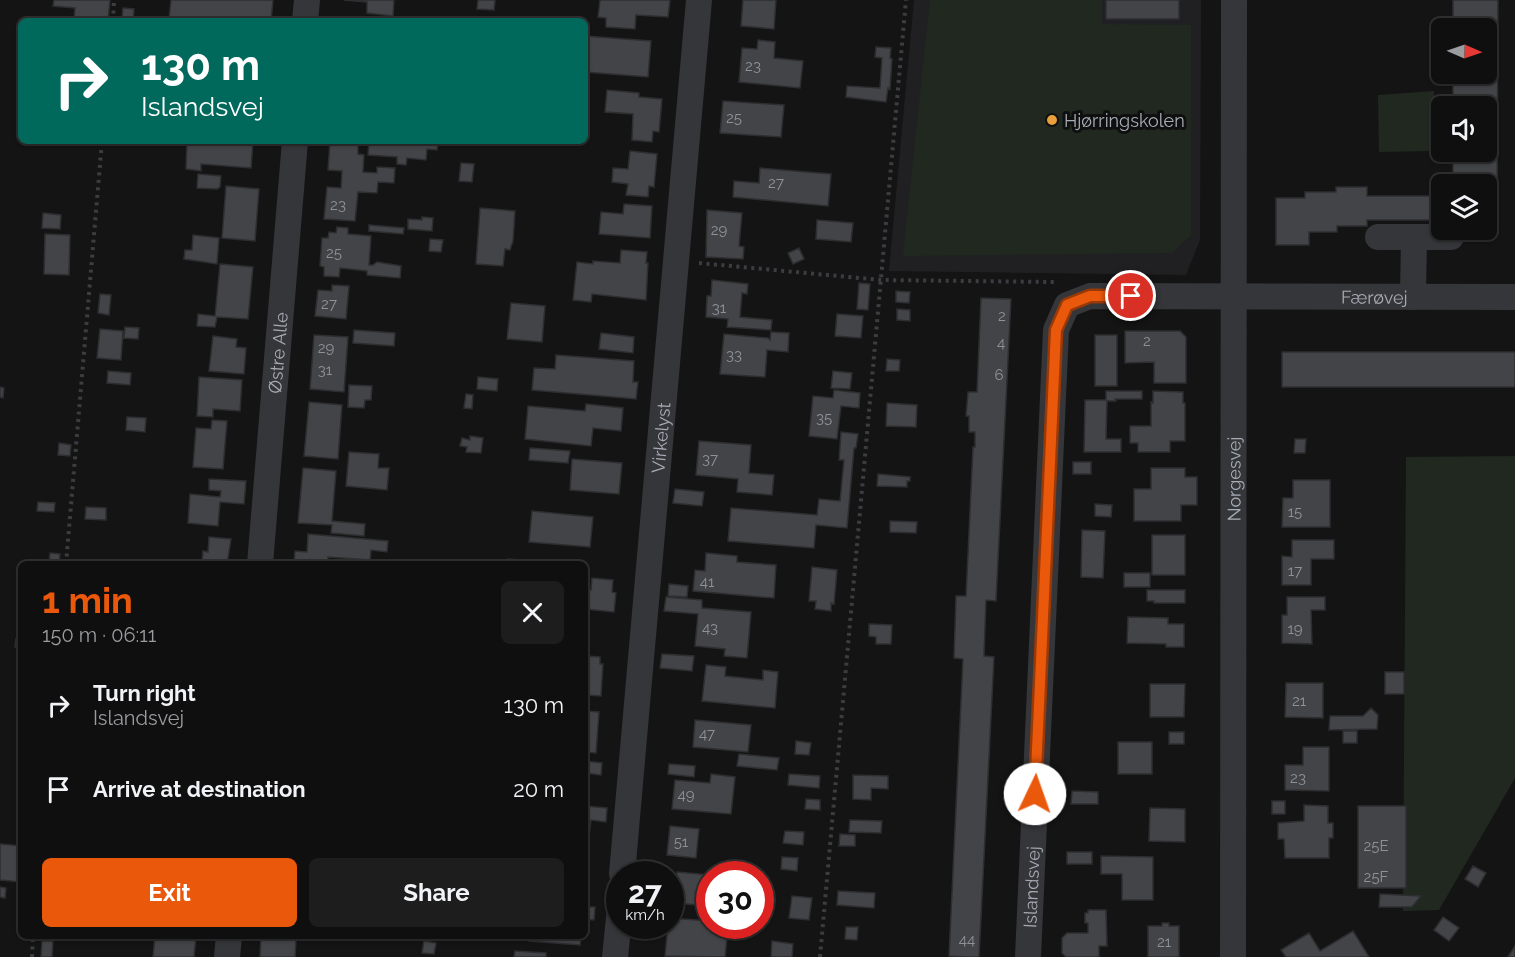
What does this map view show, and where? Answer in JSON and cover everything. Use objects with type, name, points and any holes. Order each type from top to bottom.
[{"type":"street","points":[[305,18],[307,0]]},
{"type":"street","name":"Virkelyst","points":[[623,861],[699,0]]},
{"type":"street","name":"Norgesvej","points":[[1233,957],[1234,0]]},
{"type":"street","name":"Østre Alle","points":[[260,561],[295,144]]},
{"type":"street","points":[[1378,237],[1431,237]]},
{"type":"street","points":[[1413,297],[1414,237]]},
{"type":"street","points":[[1067,305],[1090,296],[1234,297]]},
{"type":"street","name":"Færøvej","points":[[1234,297],[1515,297]]},
{"type":"street","name":"Islandsvej","points":[[1028,957],[1056,330],[1067,305]]},
{"type":"street","points":[[227,957],[229,939]]},
{"type":"street","points":[[615,957],[617,939]]},
{"type":"path","points":[[112,18],[114,0]]},
{"type":"path","points":[[820,957],[906,0]]},
{"type":"path","points":[[66,561],[102,144]]},
{"type":"path","points":[[677,261],[881,280],[1054,282],[1067,305]]},
{"type":"path","points":[[32,957],[33,939]]},
{"type":"shaded area","name":"Hjørringskolen","points":[[914,0],[1201,0],[1200,240],[1186,275],[889,271]]},
{"type":"shaded area","name":"Hjørringskolen","points":[[930,0],[1102,0],[1102,24],[1191,25],[1191,235],[1172,253],[903,256]]},
{"type":"shaded area","points":[[1434,91],[1434,96],[1431,96],[1431,151],[1379,152],[1378,95]]},
{"type":"shaded area","points":[[1515,456],[1515,778],[1439,910],[1403,911],[1406,457]]},
{"type":"building","points":[[54,0],[110,0],[108,18],[74,18],[75,8],[53,6]]},
{"type":"building","points":[[171,0],[273,0],[271,18],[169,18]]},
{"type":"building","points":[[344,0],[394,0],[393,16],[367,13],[367,2]]},
{"type":"building","points":[[478,0],[495,0],[494,10],[477,9]]},
{"type":"building","points":[[600,0],[670,0],[668,17],[636,15],[635,29],[606,27],[606,18],[598,17]]},
{"type":"building","points":[[743,0],[776,0],[774,29],[741,26]]},
{"type":"building","points":[[1106,0],[1179,0],[1179,19],[1106,19]]},
{"type":"building","points":[[1453,0],[1498,0],[1497,211],[1497,174],[1453,174],[1453,162],[1497,162],[1497,96],[1453,96],[1453,84],[1497,84],[1497,18],[1453,18]]},
{"type":"building","points":[[123,8],[134,9],[133,18],[122,18]]},
{"type":"building","points":[[588,36],[651,41],[648,77],[588,72]]},
{"type":"building","points":[[758,40],[775,42],[774,58],[803,61],[800,88],[739,82],[742,48],[757,49]]},
{"type":"building","points":[[876,47],[891,48],[890,89],[888,88],[886,102],[846,97],[847,86],[880,88],[882,58],[875,57]]},
{"type":"building","points":[[607,90],[639,93],[639,97],[662,99],[659,132],[653,131],[652,142],[632,140],[633,114],[605,112]]},
{"type":"building","points":[[723,101],[784,105],[781,137],[720,133]]},
{"type":"building","points":[[187,144],[253,144],[251,168],[201,164],[201,171],[186,169]]},
{"type":"building","points":[[330,144],[358,144],[358,154],[364,155],[363,172],[377,173],[377,167],[395,168],[394,183],[378,182],[377,193],[358,192],[355,221],[324,219],[327,187],[341,188],[342,171],[328,170]]},
{"type":"building","points":[[369,144],[438,144],[437,150],[427,149],[426,160],[407,158],[406,165],[397,164],[397,157],[368,155]]},
{"type":"building","points":[[630,151],[657,154],[654,187],[649,186],[648,197],[626,195],[628,184],[612,182],[613,168],[628,169]]},
{"type":"building","points":[[461,163],[474,164],[472,182],[459,181]]},
{"type":"building","points":[[760,168],[831,174],[828,206],[733,197],[734,181],[759,183]]},
{"type":"building","points":[[198,174],[221,176],[220,187],[217,189],[197,188]]},
{"type":"building","points":[[226,186],[259,189],[255,241],[222,238]]},
{"type":"building","points":[[1336,187],[1367,187],[1367,196],[1431,196],[1431,220],[1367,220],[1367,226],[1337,226],[1337,232],[1309,232],[1309,245],[1276,245],[1276,198],[1305,198],[1305,192],[1336,192]]},
{"type":"building","points":[[624,204],[652,206],[650,238],[599,234],[601,212],[623,214]]},
{"type":"building","points":[[480,208],[515,211],[513,241],[510,250],[505,249],[503,266],[476,264]]},
{"type":"building","points":[[707,210],[742,213],[739,246],[744,247],[743,259],[706,257]]},
{"type":"building","points":[[43,213],[61,215],[60,229],[42,228]]},
{"type":"building","points":[[422,217],[433,218],[432,231],[408,229],[408,219],[422,220]]},
{"type":"building","points":[[817,220],[853,223],[851,242],[816,239]]},
{"type":"building","points":[[369,225],[404,228],[403,234],[369,231]]},
{"type":"building","points":[[337,227],[348,228],[348,234],[371,236],[369,265],[377,262],[401,266],[400,278],[367,275],[367,271],[340,268],[339,277],[324,276],[324,267],[320,266],[322,238],[328,238],[329,232],[336,233]]},
{"type":"building","points":[[45,234],[70,235],[69,275],[44,274]]},
{"type":"building","points":[[193,235],[219,238],[217,264],[184,259],[185,250],[192,250]]},
{"type":"building","points":[[430,239],[443,240],[441,252],[429,251]]},
{"type":"building","points":[[799,248],[804,259],[793,264],[788,253]]},
{"type":"building","points":[[621,250],[647,252],[646,300],[592,294],[591,302],[573,300],[577,262],[620,263]]},
{"type":"building","points":[[220,264],[253,267],[248,319],[217,317],[215,327],[197,326],[198,314],[215,316]]},
{"type":"building","points":[[712,280],[748,284],[747,294],[742,293],[740,317],[772,320],[771,330],[727,327],[728,319],[706,317],[707,296],[711,296]]},
{"type":"building","points":[[859,283],[870,284],[868,310],[857,309]]},
{"type":"building","points":[[332,285],[349,286],[346,319],[315,316],[318,290],[332,291]]},
{"type":"building","points":[[896,291],[910,292],[909,303],[896,302]]},
{"type":"building","points":[[100,294],[111,295],[109,315],[98,313]]},
{"type":"building","points":[[981,298],[1011,299],[996,601],[986,600],[984,656],[994,657],[979,957],[964,957],[949,956],[963,659],[954,658],[956,596],[966,596],[975,432],[969,432],[969,416],[966,416],[968,392],[977,392]]},
{"type":"building","points":[[511,303],[545,306],[542,342],[507,339]]},
{"type":"building","points":[[897,309],[910,310],[910,321],[897,320]]},
{"type":"building","points":[[837,314],[863,316],[861,338],[835,336]]},
{"type":"building","points":[[125,327],[139,328],[138,339],[124,338]]},
{"type":"building","points":[[100,329],[123,331],[121,360],[97,358]]},
{"type":"building","points":[[354,330],[395,333],[394,346],[353,343]]},
{"type":"building","points":[[1125,331],[1180,331],[1186,337],[1186,383],[1154,383],[1154,362],[1125,363]]},
{"type":"building","points":[[771,332],[789,333],[788,352],[767,350],[765,377],[720,374],[724,334],[770,340]]},
{"type":"building","points":[[601,333],[634,337],[633,353],[599,349]]},
{"type":"building","points":[[314,335],[348,337],[344,392],[310,389]]},
{"type":"building","points":[[1095,335],[1117,335],[1117,386],[1095,386]]},
{"type":"building","points":[[213,336],[237,339],[236,347],[246,348],[244,374],[209,371]]},
{"type":"building","points":[[1282,352],[1515,352],[1515,387],[1282,387]]},
{"type":"building","points":[[556,355],[634,361],[633,382],[638,382],[636,399],[532,390],[534,368],[555,369]]},
{"type":"building","points":[[887,359],[900,360],[899,371],[886,371]]},
{"type":"building","points":[[108,371],[131,373],[130,385],[107,383]]},
{"type":"building","points":[[833,371],[852,373],[850,389],[831,388]]},
{"type":"building","points":[[199,377],[242,380],[240,411],[213,409],[213,417],[197,416]]},
{"type":"building","points":[[478,377],[498,379],[497,391],[477,389]]},
{"type":"building","points":[[349,385],[372,386],[371,400],[365,400],[364,408],[348,407]]},
{"type":"building","points":[[0,387],[4,388],[3,398],[0,397]]},
{"type":"building","points":[[834,390],[860,393],[859,408],[841,406],[837,439],[809,436],[813,396],[833,398]]},
{"type":"building","points":[[1106,391],[1142,391],[1142,399],[1107,401],[1106,439],[1121,439],[1121,452],[1084,452],[1085,400],[1106,400]]},
{"type":"building","points":[[1153,391],[1183,392],[1185,441],[1170,441],[1170,452],[1138,452],[1138,443],[1130,443],[1130,426],[1151,426]]},
{"type":"building","points":[[466,394],[473,395],[472,409],[464,408]]},
{"type":"building","points":[[309,402],[342,405],[338,459],[304,456]]},
{"type":"building","points":[[887,403],[917,405],[916,427],[886,426]]},
{"type":"building","points":[[586,404],[623,408],[621,431],[593,428],[591,446],[525,439],[528,406],[585,411]]},
{"type":"building","points":[[127,417],[146,418],[145,432],[126,430]]},
{"type":"building","points":[[212,420],[227,421],[223,469],[193,467],[196,428],[211,429]]},
{"type":"building","points":[[841,432],[858,434],[856,448],[854,448],[847,528],[816,525],[814,548],[728,541],[731,508],[817,515],[819,499],[840,501],[844,460],[839,460]]},
{"type":"building","points":[[470,436],[483,438],[481,453],[466,452],[467,447],[460,446],[462,438],[470,440]]},
{"type":"building","points":[[1295,439],[1306,439],[1305,453],[1294,453]]},
{"type":"building","points":[[699,441],[751,445],[749,473],[774,475],[772,495],[737,492],[738,479],[696,475]]},
{"type":"building","points":[[59,443],[71,445],[70,456],[58,455]]},
{"type":"building","points":[[530,448],[570,451],[568,463],[529,460]]},
{"type":"building","points":[[349,452],[379,454],[378,468],[389,468],[387,490],[346,486]]},
{"type":"building","points":[[572,459],[622,463],[619,494],[570,490]]},
{"type":"building","points":[[1073,462],[1091,462],[1091,474],[1073,474]]},
{"type":"building","points":[[303,468],[336,471],[332,521],[365,524],[364,536],[331,533],[332,525],[298,523]]},
{"type":"building","points":[[1151,468],[1185,468],[1185,477],[1197,477],[1197,505],[1181,505],[1181,521],[1134,521],[1134,489],[1151,489]]},
{"type":"building","points":[[878,474],[910,477],[910,481],[907,481],[907,487],[877,486]]},
{"type":"building","points":[[209,479],[246,481],[244,504],[220,502],[218,526],[188,523],[190,494],[220,497],[221,491],[209,490]]},
{"type":"building","points":[[1293,480],[1330,480],[1330,527],[1282,527],[1283,498],[1293,498]]},
{"type":"building","points":[[675,489],[704,492],[702,506],[673,503]]},
{"type":"building","points":[[38,502],[55,503],[54,512],[37,511]]},
{"type":"building","points":[[1095,504],[1112,505],[1111,517],[1095,516]]},
{"type":"building","points":[[86,507],[106,508],[106,520],[85,519]]},
{"type":"building","points":[[532,511],[593,517],[590,547],[529,542]]},
{"type":"building","points":[[890,521],[917,522],[916,533],[890,532]]},
{"type":"building","points":[[1082,530],[1105,531],[1103,578],[1081,577]]},
{"type":"building","points":[[308,534],[388,541],[387,552],[371,550],[370,560],[328,557],[328,561],[294,561],[295,551],[307,552]]},
{"type":"building","points":[[1152,535],[1185,535],[1185,575],[1152,575]]},
{"type":"building","points":[[209,537],[231,539],[227,561],[202,561],[203,551],[208,552]]},
{"type":"building","points":[[1292,540],[1334,540],[1334,559],[1311,559],[1311,585],[1282,585],[1282,556],[1292,557]]},
{"type":"building","points":[[50,553],[60,554],[59,561],[49,561]]},
{"type":"building","points":[[706,553],[737,556],[737,562],[776,565],[774,598],[693,591],[695,570],[705,571]]},
{"type":"building","points":[[508,559],[532,561],[508,561]]},
{"type":"building","points":[[812,567],[837,570],[834,604],[831,603],[831,611],[815,609],[816,601],[809,601]]},
{"type":"building","points":[[1124,573],[1150,573],[1150,587],[1124,587]]},
{"type":"building","points":[[592,578],[613,580],[612,592],[616,593],[614,612],[588,609],[588,590],[591,590]]},
{"type":"building","points":[[669,584],[688,586],[687,597],[668,596]]},
{"type":"building","points":[[1147,590],[1185,590],[1185,603],[1147,601]]},
{"type":"building","points":[[666,597],[702,600],[702,608],[751,612],[747,658],[724,656],[725,649],[695,646],[698,614],[664,611]]},
{"type":"building","points":[[1287,597],[1325,597],[1325,610],[1311,610],[1312,644],[1282,643],[1282,615],[1287,615]]},
{"type":"building","points":[[1128,617],[1168,618],[1168,624],[1184,624],[1184,647],[1127,643]]},
{"type":"building","points":[[869,624],[892,625],[891,644],[876,644],[876,637],[869,636]]},
{"type":"building","points":[[662,654],[694,656],[692,671],[660,668]]},
{"type":"building","points":[[588,656],[600,657],[600,664],[603,664],[601,696],[588,695]]},
{"type":"building","points":[[706,665],[726,667],[725,676],[763,680],[763,670],[778,672],[775,708],[702,701]]},
{"type":"building","points":[[1385,672],[1404,672],[1404,694],[1385,694]]},
{"type":"building","points":[[1286,683],[1323,683],[1323,718],[1285,717]]},
{"type":"building","points":[[1150,684],[1185,684],[1184,717],[1150,717]]},
{"type":"building","points":[[1371,708],[1378,715],[1377,729],[1329,730],[1330,716],[1363,716]]},
{"type":"building","points":[[588,711],[599,712],[596,753],[588,752]]},
{"type":"building","points":[[695,720],[751,725],[748,752],[693,747]]},
{"type":"building","points":[[1343,731],[1357,731],[1357,743],[1343,743]]},
{"type":"building","points":[[1169,732],[1184,732],[1184,744],[1169,744]]},
{"type":"building","points":[[796,741],[811,743],[809,755],[795,754]]},
{"type":"building","points":[[1118,742],[1152,742],[1152,774],[1118,774]]},
{"type":"building","points":[[1303,747],[1329,747],[1329,791],[1285,790],[1285,765],[1303,765]]},
{"type":"building","points":[[739,754],[779,758],[777,770],[737,766]]},
{"type":"building","points":[[588,761],[602,763],[601,775],[588,773]]},
{"type":"building","points":[[669,764],[695,766],[694,777],[668,774]]},
{"type":"building","points":[[711,774],[735,777],[731,814],[672,809],[675,780],[710,783]]},
{"type":"building","points":[[789,774],[820,776],[819,788],[788,785]]},
{"type":"building","points":[[853,775],[888,776],[888,789],[871,788],[871,800],[853,799]]},
{"type":"building","points":[[1072,791],[1098,792],[1098,804],[1071,804]]},
{"type":"building","points":[[806,799],[820,800],[820,810],[805,809]]},
{"type":"building","points":[[1272,801],[1285,801],[1285,814],[1272,814]]},
{"type":"building","points":[[1304,805],[1328,806],[1328,823],[1333,823],[1333,838],[1329,838],[1329,858],[1285,858],[1284,839],[1278,839],[1278,823],[1304,821]]},
{"type":"building","points":[[588,806],[607,808],[606,822],[591,820],[588,845]]},
{"type":"building","points":[[1358,806],[1406,806],[1406,888],[1358,888]]},
{"type":"building","points":[[1150,808],[1185,809],[1185,842],[1149,841]]},
{"type":"building","points":[[850,820],[882,821],[881,833],[849,832]]},
{"type":"building","points":[[670,826],[699,829],[696,858],[667,855]]},
{"type":"building","points":[[785,831],[804,832],[803,845],[783,843]]},
{"type":"building","points":[[840,834],[855,835],[855,846],[839,846]]},
{"type":"building","points":[[0,844],[18,846],[18,882],[0,880]]},
{"type":"building","points":[[1067,852],[1092,852],[1092,864],[1067,864]]},
{"type":"building","points":[[1101,856],[1153,857],[1153,900],[1122,900],[1122,874],[1101,874]]},
{"type":"building","points":[[782,857],[798,858],[797,871],[781,869]]},
{"type":"building","points":[[1473,866],[1486,873],[1478,887],[1465,879]]},
{"type":"building","points":[[684,873],[696,874],[696,905],[684,904]]},
{"type":"building","points":[[0,887],[6,888],[5,898],[0,897]]},
{"type":"building","points":[[838,891],[875,893],[874,908],[837,905]]},
{"type":"building","points":[[1380,894],[1421,896],[1412,907],[1379,907]]},
{"type":"building","points":[[792,896],[812,898],[809,920],[789,918]]},
{"type":"building","points":[[588,907],[595,907],[594,920],[588,919]]},
{"type":"building","points":[[1088,910],[1106,910],[1107,946],[1099,946],[1099,957],[1066,957],[1062,953],[1062,938],[1067,933],[1088,933],[1085,913],[1088,913]]},
{"type":"building","points":[[1443,917],[1459,928],[1449,941],[1434,930]]},
{"type":"building","points":[[684,919],[696,920],[696,939],[727,939],[725,957],[665,956],[667,939],[684,939]]},
{"type":"building","points":[[1162,923],[1179,926],[1179,957],[1148,957],[1148,926],[1162,926]]},
{"type":"building","points":[[846,927],[858,927],[857,940],[845,939]]},
{"type":"building","points":[[1353,931],[1369,957],[1286,957],[1281,950],[1309,933],[1320,951]]},
{"type":"building","points":[[155,939],[196,939],[194,957],[153,957]]},
{"type":"building","points":[[261,939],[296,939],[295,957],[260,957]]},
{"type":"building","points":[[529,939],[581,939],[580,945],[529,941]]},
{"type":"building","points":[[42,941],[53,941],[52,957],[41,957]]},
{"type":"building","points":[[424,941],[436,943],[434,954],[422,953]]},
{"type":"building","points":[[772,941],[793,944],[792,957],[771,957]]},
{"type":"building","points":[[1515,946],[1515,957],[1508,957]]},
{"type":"building","points":[[515,951],[546,953],[546,957],[514,957]]},
{"type":"place","name":"Hjørringskolen","points":[[1052,120]]},
{"type":"route","points":[[1035,794],[1056,330],[1067,305],[1090,296],[1131,296]]}]
